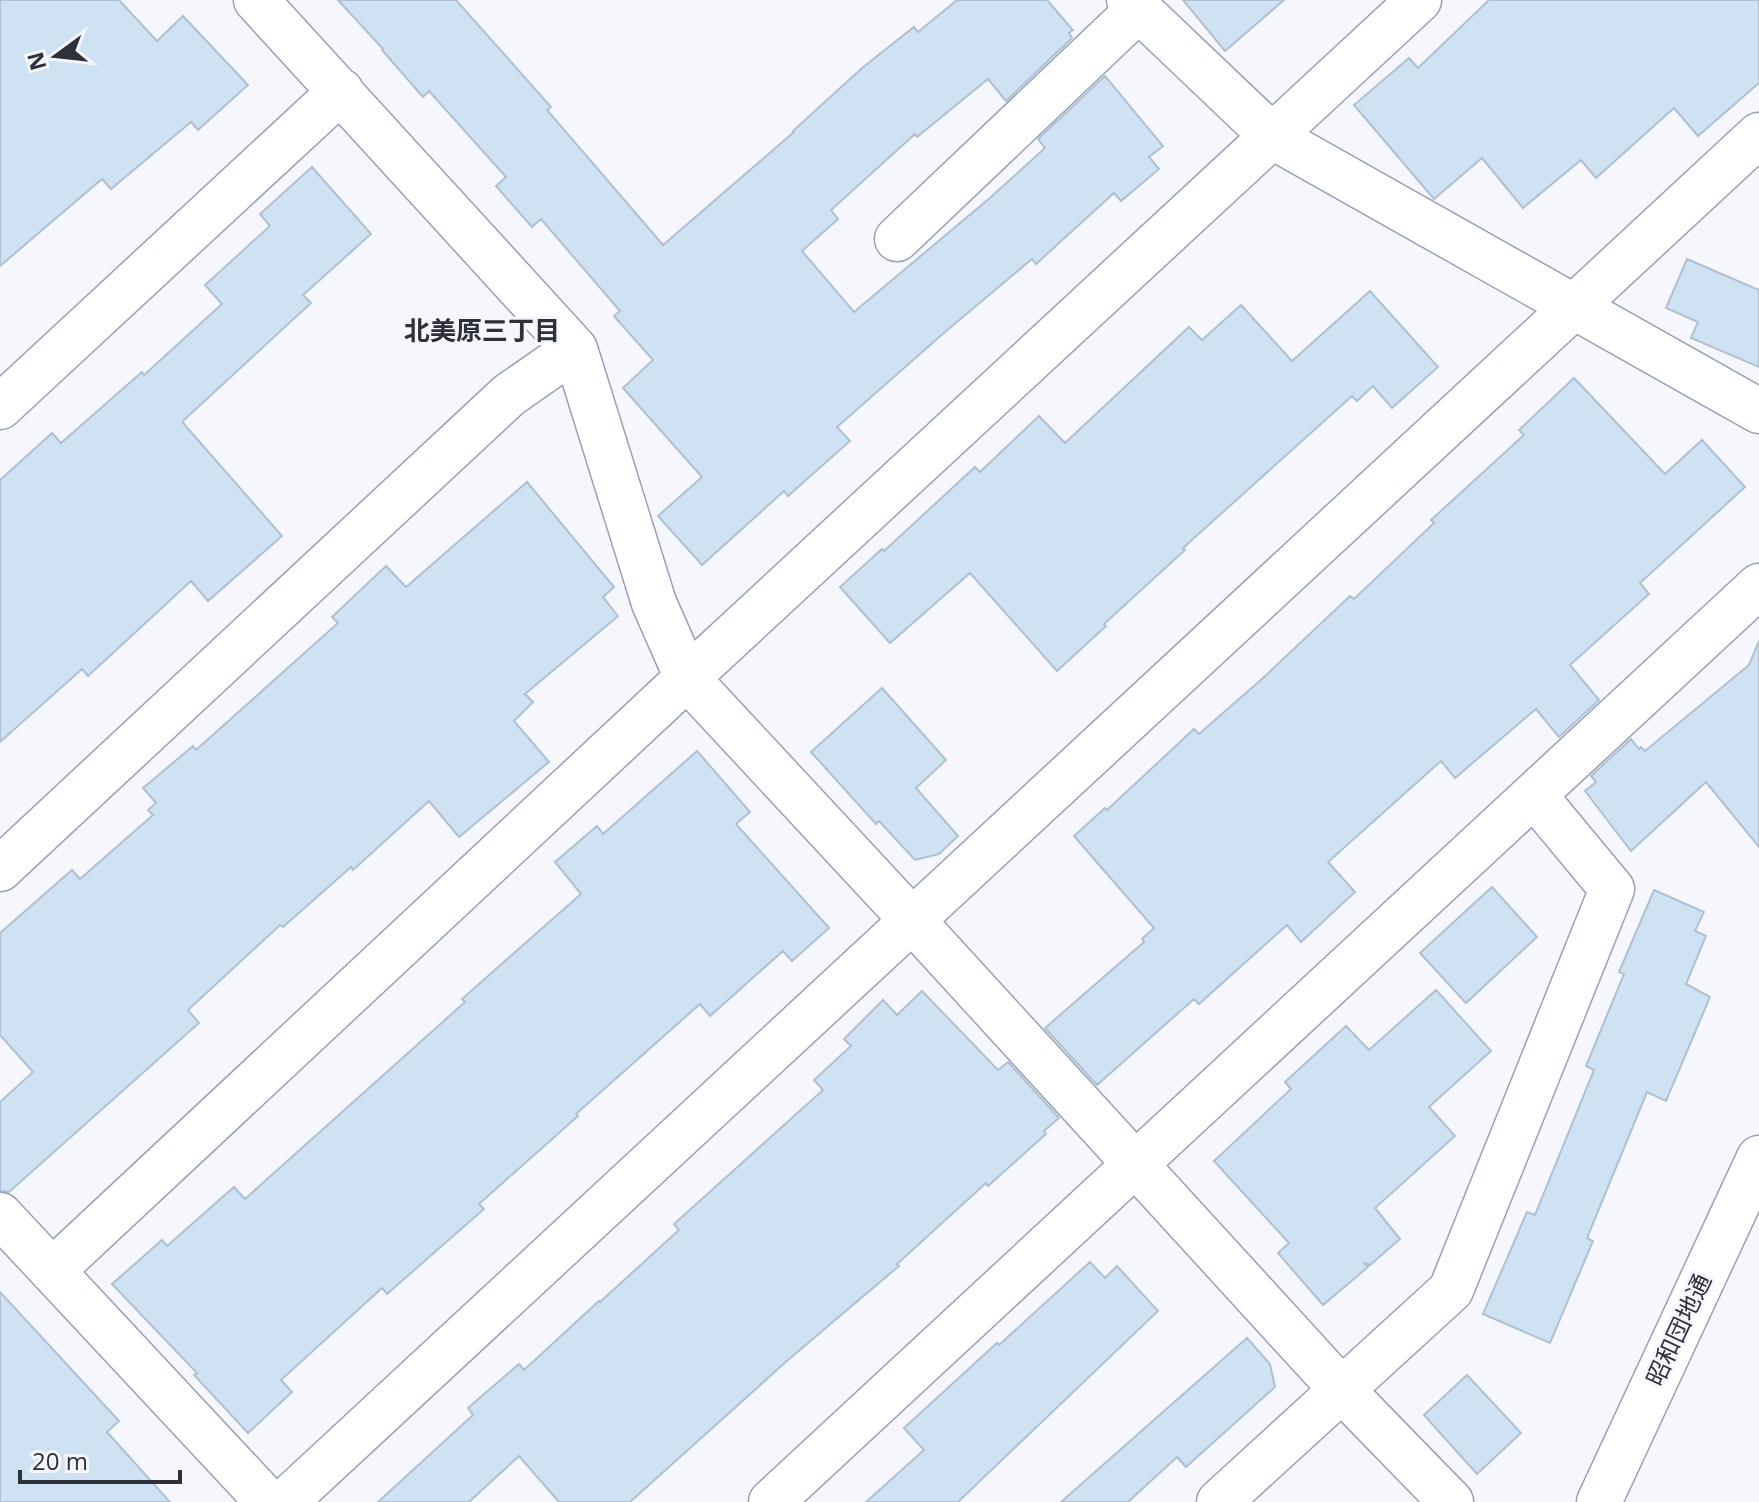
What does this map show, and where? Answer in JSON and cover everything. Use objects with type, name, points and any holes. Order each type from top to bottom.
[{"type":"street","points":[[256,0],[575,349],[654,603],[687,678],[1341,1389],[1451,1502]]},
{"type":"street","points":[[52,1271],[1419,0]]},
{"type":"street","points":[[897,239],[1133,5],[1273,137],[1759,411]]},
{"type":"street","points":[[0,407],[341,91]]},
{"type":"street","points":[[285,1502],[1759,135]]},
{"type":"street","points":[[0,869],[509,395],[575,349]]},
{"type":"street","points":[[771,1502],[1759,586]]},
{"type":"street","points":[[1219,1502],[1451,1290],[1612,889],[1534,795]]},
{"type":"street","name":"昭和団地通","points":[[1599,1502],[1759,1158]]},
{"type":"street","points":[[0,1215],[268,1502]]},
{"type":"building","points":[[0,0],[119,0],[157,41],[183,16],[248,85],[198,130],[191,122],[111,189],[102,179],[0,266]]},
{"type":"building","points":[[338,0],[456,0],[551,107],[547,110],[663,245],[794,132],[862,68],[914,27],[918,32],[957,0],[1047,0],[1073,30],[1069,33],[1072,38],[1006,101],[988,79],[917,137],[915,134],[831,210],[838,219],[802,251],[854,312],[1045,148],[1038,139],[1105,76],[1163,146],[1149,157],[1159,169],[1121,201],[1114,193],[1036,264],[1032,259],[945,332],[837,427],[850,441],[788,496],[784,491],[702,565],[658,516],[702,477],[623,388],[653,360],[614,316],[620,311],[541,219],[532,227],[496,186],[506,177],[429,91],[423,97]]},
{"type":"building","points":[[1183,0],[1284,0],[1225,51]]},
{"type":"building","points":[[1489,0],[1759,0],[1759,83],[1698,136],[1674,108],[1596,178],[1581,160],[1523,208],[1482,158],[1434,199],[1354,105],[1409,58],[1418,68]]},
{"type":"building","points":[[312,167],[371,234],[303,295],[311,303],[183,423],[282,536],[208,601],[191,581],[88,676],[82,669],[0,742],[0,480],[52,433],[61,443],[142,372],[144,375],[222,304],[205,285],[270,226],[260,214]]},
{"type":"building","points":[[1687,259],[1759,290],[1759,367],[1691,338],[1698,322],[1666,308]]},
{"type":"building","points":[[1370,291],[1438,367],[1392,408],[1373,386],[1357,401],[1352,396],[1183,548],[1185,550],[1057,671],[970,573],[890,643],[840,587],[975,467],[980,472],[1039,416],[1065,443],[1189,327],[1202,340],[1241,305],[1292,361]]},
{"type":"building","points":[[1574,378],[1665,474],[1702,440],[1745,487],[1640,583],[1649,594],[1570,665],[1599,700],[1559,737],[1536,709],[1455,778],[1441,761],[1328,862],[1355,892],[1301,942],[1287,925],[1199,1004],[1194,999],[1097,1085],[1045,1028],[1144,942],[1142,939],[1154,928],[1074,836],[1105,808],[1107,810],[1194,729],[1199,734],[1350,596],[1354,599],[1434,523],[1431,520],[1524,435],[1519,430]]},
{"type":"building","points":[[527,482],[614,587],[603,597],[618,616],[525,694],[533,702],[514,721],[549,762],[459,837],[429,801],[353,870],[351,867],[283,927],[280,925],[188,1010],[199,1023],[9,1192],[0,1191],[0,1102],[33,1072],[0,1035],[0,933],[72,870],[80,879],[153,815],[148,810],[156,803],[143,788],[193,746],[196,750],[338,623],[332,617],[386,566],[406,587]]},
{"type":"building","points":[[1759,641],[1759,847],[1706,782],[1631,851],[1585,791],[1596,782],[1591,776],[1631,739],[1645,751],[1749,665]]},
{"type":"building","points":[[882,688],[946,760],[916,788],[958,836],[939,854],[915,860],[879,821],[876,824],[811,752]]},
{"type":"building","points":[[697,751],[750,812],[736,824],[829,928],[792,961],[783,951],[710,1016],[700,1004],[479,1204],[484,1209],[387,1294],[382,1288],[281,1380],[292,1392],[248,1433],[194,1375],[197,1373],[112,1284],[162,1240],[167,1246],[234,1187],[245,1199],[465,1002],[462,999],[581,894],[555,862],[597,826],[603,834]]},
{"type":"building","points":[[1492,887],[1537,937],[1466,1003],[1420,953]]},
{"type":"building","points":[[1654,890],[1704,912],[1695,931],[1706,936],[1686,984],[1710,997],[1666,1101],[1647,1092],[1587,1238],[1593,1241],[1550,1343],[1483,1314],[1527,1212],[1535,1215],[1594,1070],[1586,1066],[1624,974],[1619,972]]},
{"type":"building","points":[[1436,990],[1491,1051],[1429,1107],[1455,1136],[1375,1208],[1400,1239],[1370,1265],[1364,1263],[1368,1267],[1323,1305],[1278,1253],[1289,1243],[1214,1161],[1291,1089],[1285,1082],[1346,1026],[1369,1050]]},
{"type":"building","points":[[922,991],[998,1070],[1008,1062],[1059,1118],[1044,1131],[1046,1134],[988,1186],[986,1183],[897,1264],[899,1266],[788,1360],[630,1502],[559,1502],[519,1456],[469,1502],[378,1502],[473,1415],[468,1408],[519,1364],[524,1370],[600,1302],[679,1230],[674,1224],[823,1090],[814,1080],[851,1046],[844,1039],[883,1000],[897,1015]]},
{"type":"building","points":[[1090,1262],[1105,1278],[1117,1266],[1158,1311],[958,1502],[866,1502],[924,1450],[904,1428]]},
{"type":"building","points":[[0,1292],[119,1421],[107,1432],[170,1502],[0,1502]]},
{"type":"building","points":[[1247,1338],[1270,1364],[1275,1387],[1186,1467],[1177,1457],[1128,1502],[1061,1502]]},
{"type":"building","points":[[1467,1375],[1521,1433],[1477,1474],[1424,1415]]},
{"type":"district","name":"北美原三丁目","points":[[482,331]]}]
